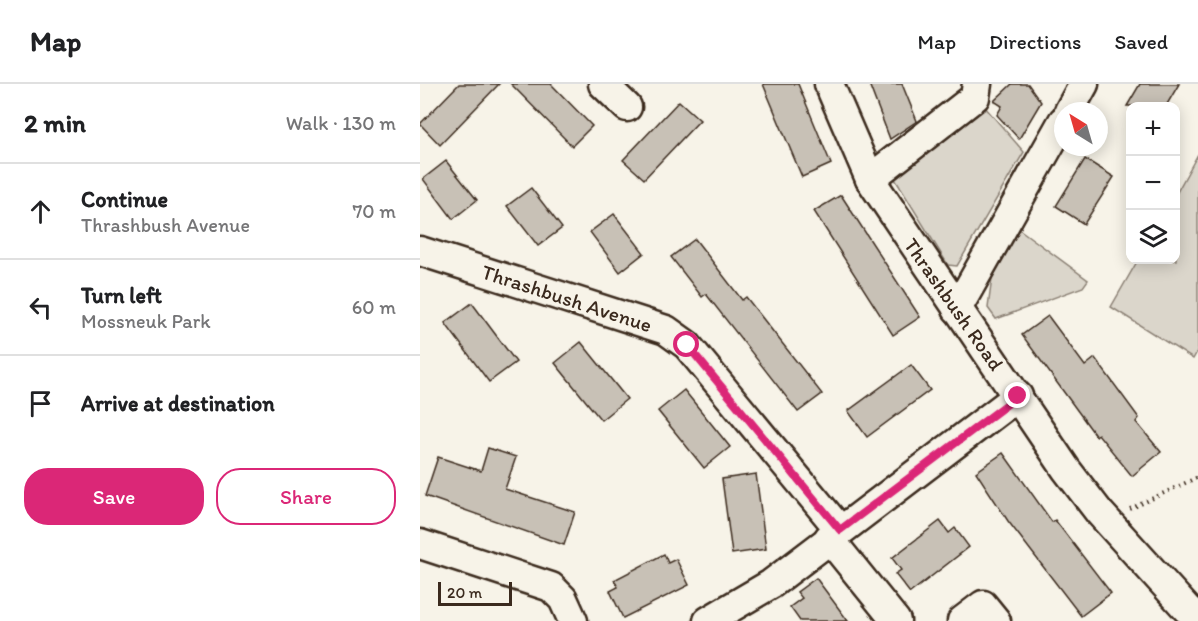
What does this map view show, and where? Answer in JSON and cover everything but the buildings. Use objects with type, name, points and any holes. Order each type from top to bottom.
[{"type":"street","points":[[603,84],[627,107]]},
{"type":"street","name":"Thrashbush Road","points":[[829,84],[870,179],[1066,469],[1099,512],[1186,609],[1198,616]]},
{"type":"street","points":[[870,179],[975,97],[977,84]]},
{"type":"street","points":[[1074,102],[1084,84]]},
{"type":"street","points":[[957,309],[1054,137]]},
{"type":"street","name":"Thrashbush Avenue","points":[[420,251],[666,330],[687,345],[835,534],[896,621]]},
{"type":"street","points":[[708,621],[771,585],[1018,396]]},
{"type":"street","points":[[420,544],[551,588],[562,599],[573,621]]},
{"type":"street","points":[[962,621],[983,604],[996,621]]},
{"type":"path","points":[[1099,512],[1130,509],[1198,477]]},
{"type":"shaded area","points":[[984,106],[1024,152],[957,266],[948,265],[895,179],[896,170]]},
{"type":"shaded area","points":[[1198,154],[1198,350],[1193,359],[1111,307],[1136,264],[1180,264],[1180,187]]},
{"type":"shaded area","points":[[1019,229],[1088,280],[1083,287],[996,319],[988,308],[992,278]]},
{"type":"route","points":[[687,345],[840,530],[1018,396]]}]
